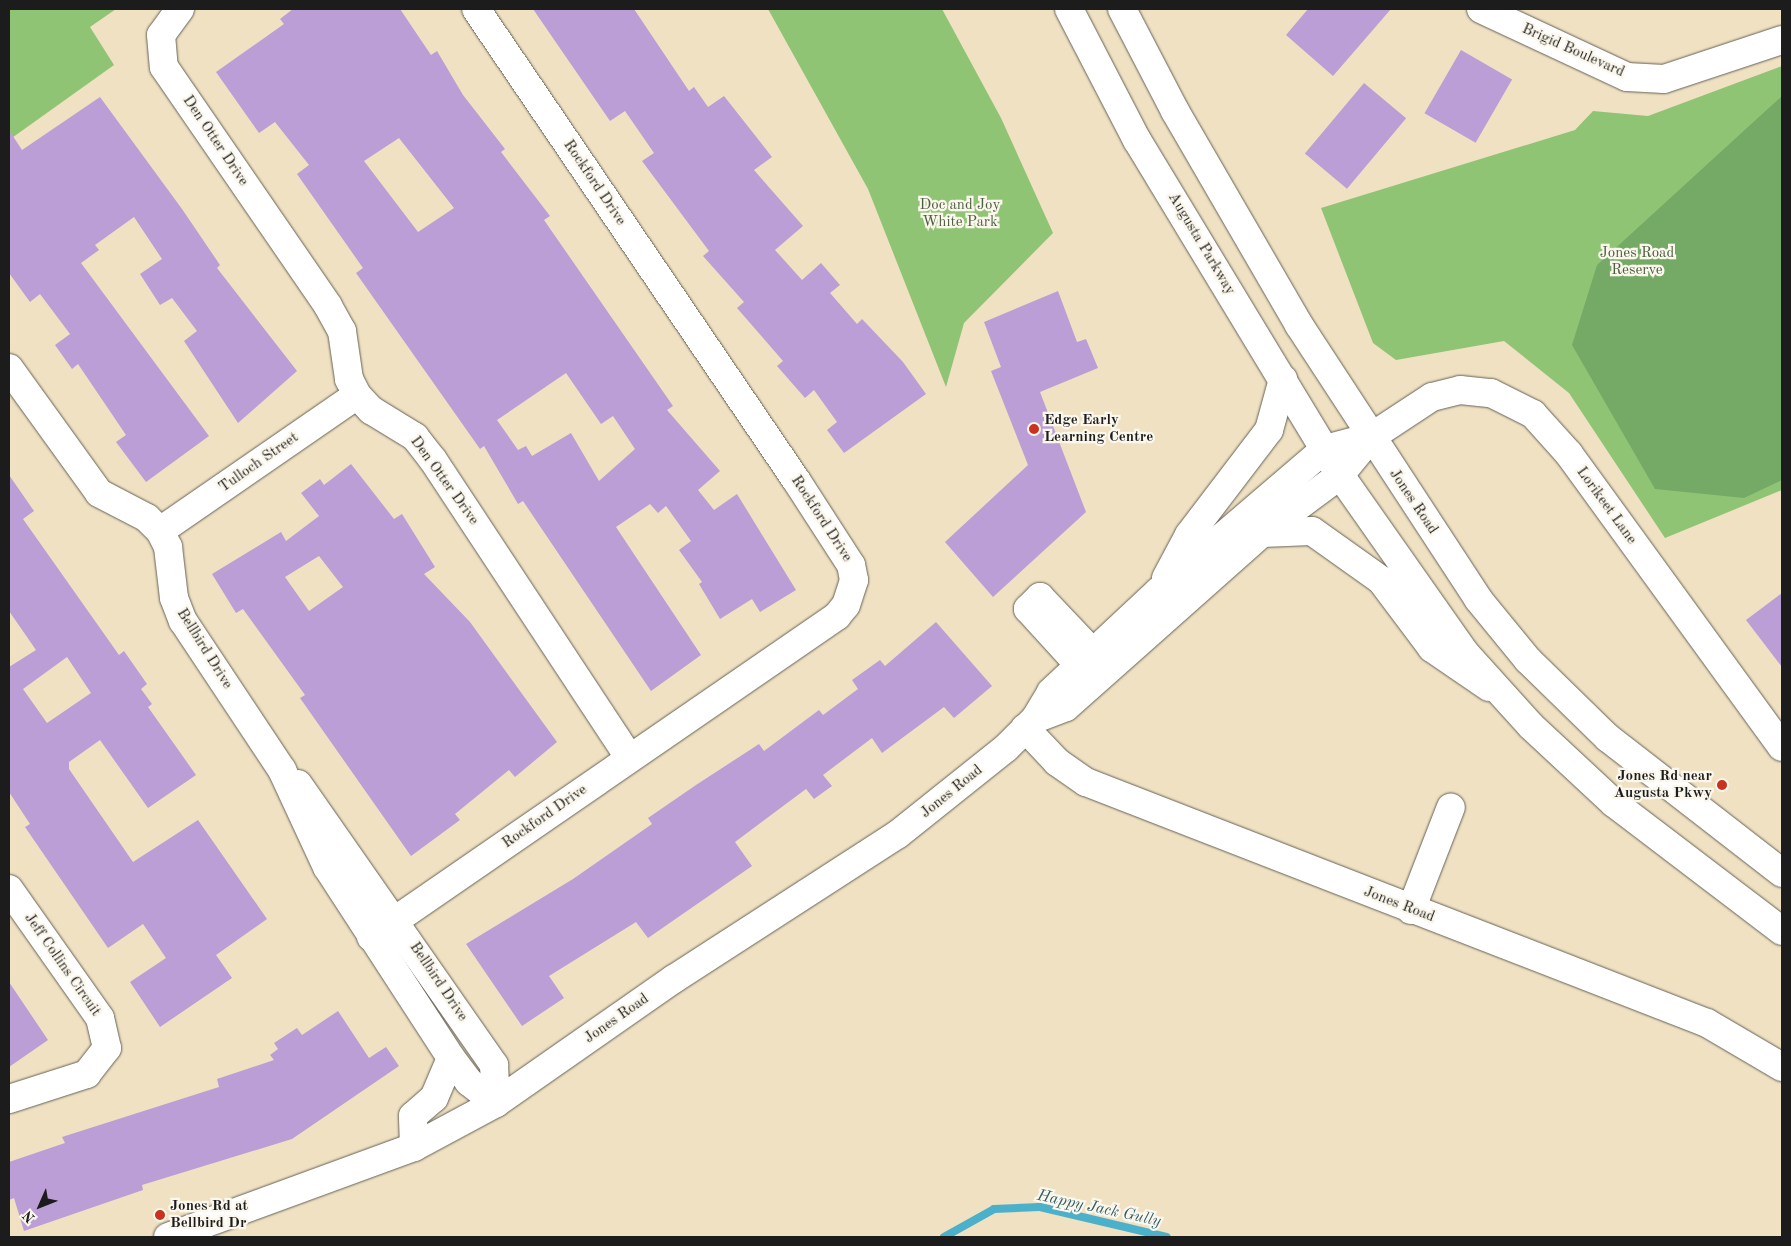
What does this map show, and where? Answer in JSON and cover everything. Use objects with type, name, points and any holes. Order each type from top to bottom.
[{"type":"street","name":"Den Otter Drive","points":[[180,9],[161,35],[164,67],[342,331],[349,379],[357,395],[372,410],[415,437],[429,454],[629,758]]},
{"type":"street","name":"Rockford Drive","points":[[371,937],[837,616],[851,592],[851,565],[476,9]]},
{"type":"street","name":"Augusta Parkway","points":[[1069,9],[1138,140],[1340,475]]},
{"type":"street","points":[[1122,9],[1234,215],[1371,436]]},
{"type":"street","name":"Brigid Boulevard","points":[[1481,9],[1627,77],[1664,78],[1782,40]]},
{"type":"street","points":[[1158,592],[1189,535],[1269,430],[1282,379]]},
{"type":"street","name":"Bellbird Drive","points":[[14,385],[99,493],[147,518],[160,531],[168,547],[174,598],[184,621],[282,770],[328,867],[371,937],[451,1058],[469,1082],[496,1103]]},
{"type":"street","name":"Lorikeet Lane","points":[[1371,436],[1432,397],[1460,390],[1492,393],[1534,414],[1569,454],[1782,747]]},
{"type":"street","name":"Tulloch Street","points":[[160,531],[357,395]]},
{"type":"street","name":"Jones Road","points":[[1089,667],[1158,592],[1325,449],[1371,436]]},
{"type":"street","name":"Jones Road","points":[[168,1237],[414,1147],[496,1103],[659,989],[897,835],[1030,724],[1051,692],[1089,667],[1340,475],[1371,436]]},
{"type":"street","name":"Jones Road","points":[[1371,436],[1478,599],[1528,660],[1608,738],[1782,873]]},
{"type":"street","points":[[1340,475],[1424,598],[1503,697]]},
{"type":"street","points":[[1262,533],[1312,531],[1381,580],[1432,648],[1503,697],[1664,845],[1782,931]]},
{"type":"street","points":[[1034,603],[1089,667]]},
{"type":"street","name":"Jones Road","points":[[1030,724],[1057,762],[1086,782],[1411,910],[1707,1023],[1782,1066]]},
{"type":"street","name":"Bellbird Drive","points":[[282,770],[305,789],[494,1065],[496,1103]]},
{"type":"street","points":[[1411,910],[1451,807]]},
{"type":"street","name":"Jeff Collins Circuit","points":[[9,889],[100,1018],[108,1048],[86,1074],[9,1099]]},
{"type":"street","points":[[414,1147],[413,1116],[434,1098],[451,1058]]},
{"type":"green space","points":[[9,9],[116,9],[90,27],[114,65],[9,140]]},
{"type":"green space","name":"Doc and Joy White Park","points":[[768,9],[942,9],[1001,118],[1053,233],[964,323],[946,387],[868,189]]},
{"type":"green space","name":"Jones Road Reserve","points":[[1782,66],[1782,490],[1665,538],[1569,393],[1504,341],[1396,360],[1373,343],[1321,208],[1575,130],[1593,111],[1648,116]]},
{"type":"green space","points":[[1782,96],[1782,480],[1744,498],[1655,489],[1572,345],[1597,265]]},
{"type":"building","points":[[293,9],[400,9],[431,55],[437,51],[463,95],[505,149],[501,152],[550,216],[544,220],[673,406],[667,410],[720,471],[698,490],[714,510],[737,494],[796,590],[760,612],[752,599],[720,619],[699,584],[702,582],[679,550],[691,541],[666,506],[658,513],[650,504],[616,527],[701,655],[651,691],[523,501],[518,504],[484,446],[480,449],[356,273],[363,268],[297,174],[309,165],[275,122],[259,133],[216,72],[284,24],[280,19]],"holes":[[[399,138],[454,208],[418,232],[364,161]],[[566,373],[601,424],[613,416],[635,449],[599,481],[571,433],[532,456],[526,446],[518,450],[497,420]]]},
{"type":"building","points":[[533,9],[634,9],[689,91],[694,87],[708,107],[724,96],[772,157],[754,170],[803,226],[775,250],[802,280],[821,263],[840,285],[830,293],[857,324],[862,319],[903,362],[926,394],[844,453],[827,430],[837,422],[814,390],[805,398],[777,366],[783,361],[737,308],[744,302],[703,256],[709,251],[642,161],[654,153],[625,111],[610,121]]},
{"type":"building","points":[[1308,9],[1391,9],[1333,76],[1286,35]]},
{"type":"building","points":[[1461,50],[1512,80],[1476,143],[1424,113]]},
{"type":"building","points":[[1364,83],[1406,118],[1347,189],[1305,153]]},
{"type":"building","points":[[100,97],[182,209],[220,265],[217,268],[297,371],[238,423],[184,341],[197,331],[172,298],[160,305],[140,274],[162,259],[134,217],[95,245],[99,250],[81,263],[209,436],[146,482],[116,442],[126,435],[78,364],[72,369],[55,345],[70,334],[40,294],[30,302],[9,273],[9,130],[22,150]]},
{"type":"building","name":"Edge Early Learning Centre","points":[[1058,291],[1077,342],[1086,339],[1098,368],[1040,392],[1086,512],[993,597],[945,542],[1028,465],[991,371],[1001,367],[984,322]]},
{"type":"building","points":[[351,464],[394,519],[402,514],[435,567],[424,574],[470,622],[557,742],[515,777],[509,770],[455,814],[460,820],[411,856],[300,698],[305,695],[243,609],[236,613],[212,574],[281,532],[286,541],[319,516],[301,493],[320,479],[324,485]],"holes":[[[319,556],[343,587],[309,611],[285,577]]]},
{"type":"building","points":[[9,475],[34,511],[23,519],[119,655],[124,651],[147,684],[141,689],[152,704],[148,707],[196,775],[148,808],[100,740],[69,762],[69,769],[133,862],[198,820],[267,919],[216,955],[232,978],[160,1027],[130,982],[166,958],[143,924],[108,948],[25,827],[30,824],[9,792],[9,667],[36,650],[9,611]],"holes":[[[67,657],[91,693],[47,723],[23,689]]]},
{"type":"building","points":[[1782,593],[1782,667],[1746,620]]},
{"type":"building","points":[[936,622],[992,686],[954,718],[944,707],[882,753],[872,738],[823,775],[832,786],[814,799],[806,789],[735,842],[752,866],[648,938],[636,922],[549,976],[564,998],[522,1026],[466,944],[573,879],[652,824],[648,818],[759,744],[764,751],[819,710],[823,715],[858,689],[852,680],[880,660],[885,666]]},
{"type":"building","points":[[9,982],[48,1040],[9,1067]]},
{"type":"building","points":[[338,1011],[369,1058],[386,1047],[399,1066],[292,1139],[142,1185],[143,1190],[24,1231],[14,1198],[9,1200],[9,1162],[65,1143],[62,1137],[219,1087],[217,1079],[274,1060],[270,1055],[278,1049],[274,1043],[297,1028],[302,1035]]},
{"type":"waterway","name":"Happy Jack Gully","points":[[944,1237],[994,1209],[1040,1207],[1167,1237]]},
{"type":"place","name":"Edge Early Learning Centre","points":[[1034,429]]},
{"type":"place","name":"Jones Rd near Augusta Pkwy","points":[[1722,785]]},
{"type":"place","name":"Jones Rd at Bellbird Dr","points":[[160,1215]]}]
